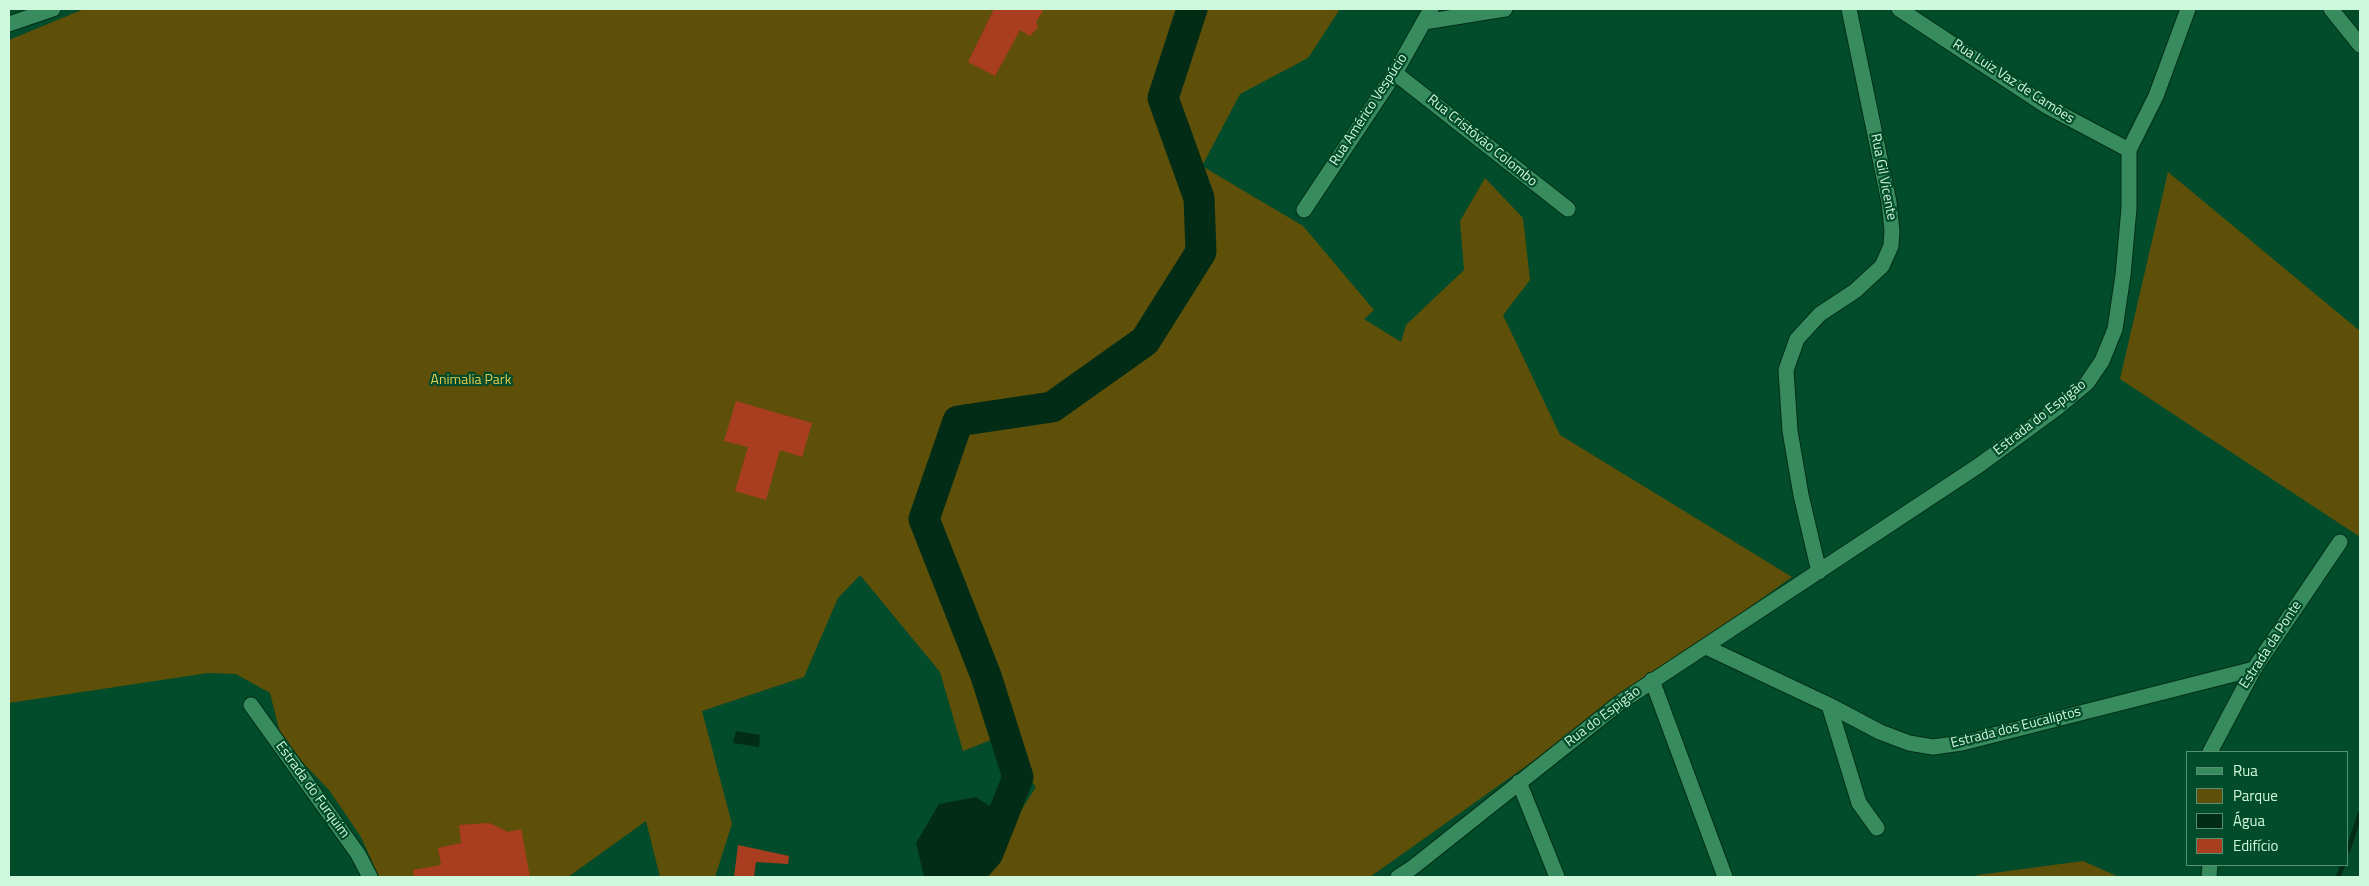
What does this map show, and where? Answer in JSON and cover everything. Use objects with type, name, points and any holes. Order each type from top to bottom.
[{"type":"street","points":[[9,24],[54,9]]},
{"type":"street","points":[[1427,16],[1505,9]]},
{"type":"street","name":"Rua Gil Vicente","points":[[1819,572],[1800,495],[1790,431],[1786,370],[1797,339],[1820,314],[1855,291],[1882,266],[1891,246],[1892,231],[1889,202],[1849,9]]},
{"type":"street","name":"Rua Luiz Vaz de Camões","points":[[1900,9],[2048,107],[2129,150]]},
{"type":"street","points":[[2129,150],[2156,96],[2188,9]]},
{"type":"street","points":[[2331,9],[2360,45]]},
{"type":"street","name":"Rua Américo Vespúcio","points":[[1304,210],[1396,73],[1427,16]]},
{"type":"street","name":"Rua Cristóvão Colombo","points":[[1396,73],[1568,209]]},
{"type":"street","name":"Estrada do Espigão","points":[[1819,572],[1978,466],[2057,408],[2087,383],[2102,361],[2115,329],[2123,274],[2129,208],[2129,150]]},
{"type":"street","name":"Estrada da Ponte","points":[[2210,751],[2229,712],[2254,669],[2340,542]]},
{"type":"street","name":"Rua do Espigão","points":[[1398,877],[1652,680],[1706,647],[1819,572]]},
{"type":"street","name":"Estrada dos Eucaliptos","points":[[1706,647],[1829,705],[1880,732],[1909,744],[1933,747],[1962,743],[2254,669]]},
{"type":"street","points":[[1652,680],[1725,877]]},
{"type":"street","name":"Estrada do Furquim","points":[[251,705],[358,854],[370,877]]},
{"type":"street","points":[[1829,705],[1859,803],[1877,828]]},
{"type":"street","points":[[1519,782],[1557,877]]},
{"type":"green space","name":"Animalia Park","points":[[84,9],[1340,9],[1308,58],[1240,94],[1202,166],[1303,226],[1374,310],[1364,319],[1401,342],[1406,325],[1464,270],[1460,221],[1485,178],[1523,218],[1530,280],[1503,315],[1560,435],[1792,577],[1370,877],[978,877],[1036,787],[996,738],[963,751],[940,672],[860,575],[838,598],[804,677],[702,711],[732,824],[715,877],[660,877],[646,821],[568,877],[379,877],[361,837],[329,790],[282,741],[270,693],[236,674],[208,673],[9,703],[9,40]]},
{"type":"green space","points":[[2168,172],[2360,331],[2360,537],[2120,379]]},
{"type":"green space","points":[[2083,861],[2119,877],[1974,877],[1978,875]]},
{"type":"water","points":[[736,731],[760,735],[759,747],[733,743]]},
{"type":"water","points":[[976,797],[1003,815],[988,853],[967,877],[924,877],[916,843],[939,804]]},
{"type":"building","points":[[994,9],[1044,9],[1036,22],[1038,27],[1030,36],[1020,30],[995,76],[968,62]]},
{"type":"building","points":[[736,401],[812,423],[802,457],[780,450],[766,500],[735,491],[748,447],[724,441]]},
{"type":"building","points":[[489,823],[508,832],[521,829],[530,877],[414,877],[413,870],[441,865],[438,848],[461,843],[459,825]]},
{"type":"building","points":[[738,845],[789,856],[788,864],[756,862],[754,877],[734,877]]},
{"type":"waterway","points":[[967,877],[988,853],[1018,777],[986,676],[924,519],[958,421],[1052,407],[1145,341],[1201,252],[1199,198],[1163,98],[1192,9]]},
{"type":"waterway","points":[[2349,847],[2360,814]]},
{"type":"waterway","points":[[2338,877],[2343,866]]}]
